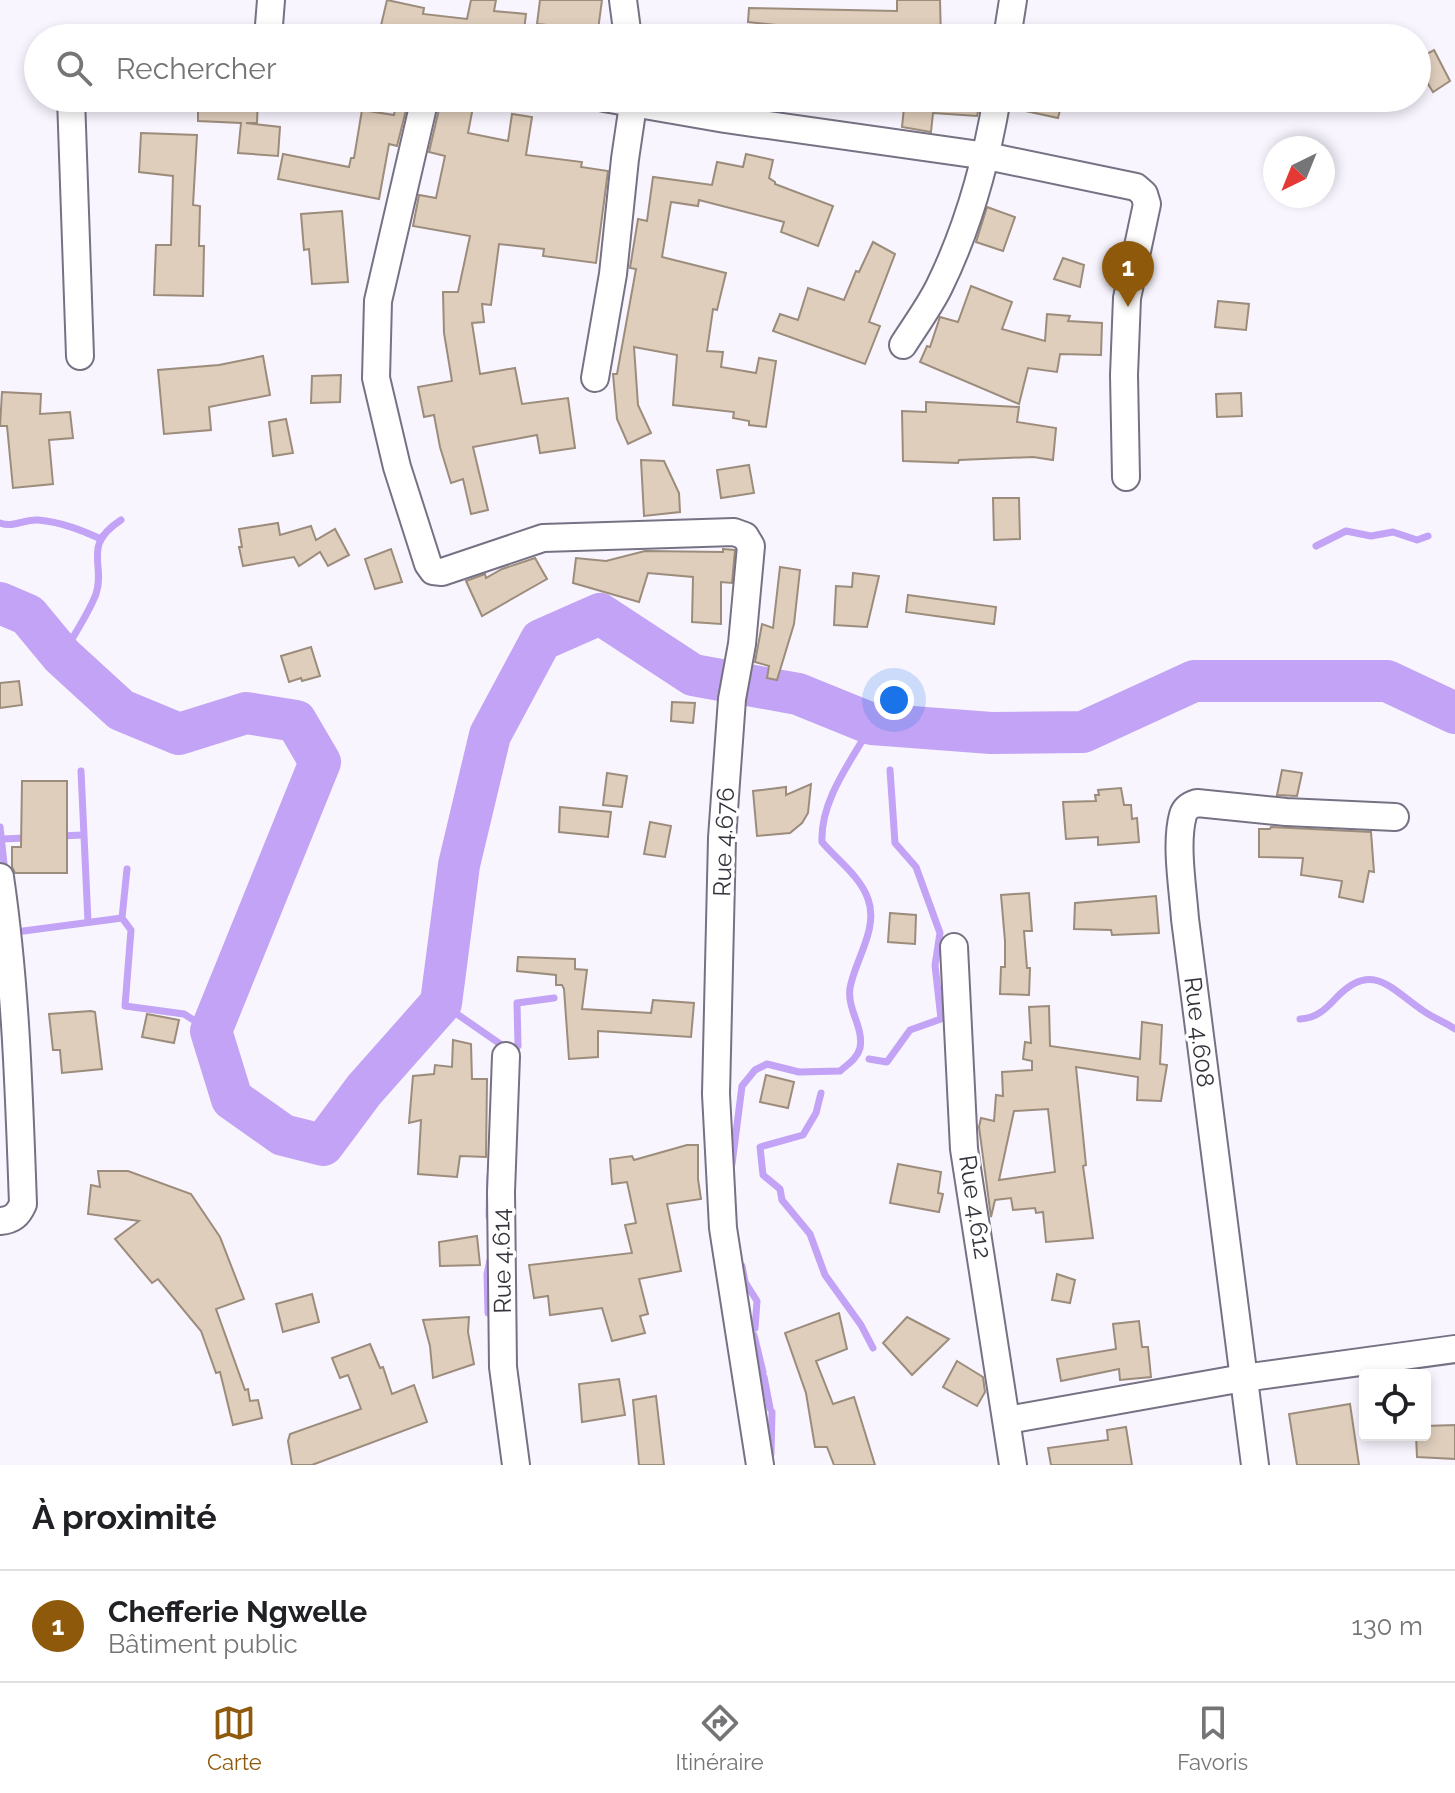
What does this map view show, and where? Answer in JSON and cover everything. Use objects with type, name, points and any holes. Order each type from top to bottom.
[{"type":"street","points":[[269,24],[271,0]]},
{"type":"street","points":[[623,0],[626,24]]},
{"type":"street","points":[[1009,24],[1013,0]]},
{"type":"street","points":[[71,112],[80,356]]},
{"type":"street","name":"Rue 4.676","points":[[422,112],[378,301],[376,378],[397,467],[428,564],[433,571],[442,572],[543,538],[734,532],[745,536],[751,546],[742,644],[732,699],[722,838],[716,1094],[723,1228],[760,1465]]},
{"type":"street","points":[[595,378],[613,274],[632,112]]},
{"type":"street","points":[[691,112],[987,156],[1136,187],[1144,194],[1147,204],[1126,310],[1126,477]]},
{"type":"street","points":[[903,345],[938,290],[955,252],[987,156],[995,112]]},
{"type":"street","name":"Rue 4.608","points":[[1255,1465],[1185,919],[1181,848],[1183,813],[1189,805],[1197,803],[1286,812],[1395,817]]},
{"type":"street","points":[[0,877],[18,1056],[23,1204],[19,1213],[10,1220],[0,1221]]},
{"type":"street","name":"Rue 4.612","points":[[954,947],[964,1149],[1013,1465]]},
{"type":"street","name":"Rue 4.614","points":[[506,1056],[501,1192],[503,1367],[516,1465]]},
{"type":"street","points":[[1008,1420],[1243,1378],[1455,1349]]},
{"type":"building","points":[[387,0],[424,8],[423,14],[467,19],[471,0],[496,0],[494,11],[526,14],[525,24],[381,24]]},
{"type":"building","points":[[540,0],[602,0],[599,24],[537,24]]},
{"type":"building","points":[[897,0],[940,0],[941,24],[748,22],[749,8],[897,11]]},
{"type":"building","points":[[1434,50],[1450,81],[1433,92],[1431,89],[1431,52]]},
{"type":"building","points":[[198,112],[257,112],[257,123],[246,123],[280,127],[278,156],[238,153],[241,123],[198,121]]},
{"type":"building","points":[[362,112],[394,115],[395,112],[406,112],[397,146],[389,144],[379,199],[278,179],[283,154],[349,167],[351,158],[354,158]]},
{"type":"building","points":[[438,112],[472,112],[468,133],[508,141],[512,114],[532,117],[526,155],[582,162],[581,167],[608,171],[596,263],[543,256],[544,249],[499,244],[491,305],[482,304],[484,322],[472,323],[480,374],[515,368],[522,404],[568,398],[575,448],[540,453],[537,435],[473,447],[488,510],[471,514],[463,479],[451,483],[434,415],[424,417],[418,387],[452,381],[444,333],[443,292],[458,292],[470,236],[413,226],[419,195],[436,198],[445,156],[429,152]]},
{"type":"building","points":[[904,112],[978,112],[977,116],[933,113],[931,132],[902,127]]},
{"type":"building","points":[[1030,112],[1060,112],[1058,118]]},
{"type":"building","points":[[141,133],[197,135],[193,205],[200,206],[199,246],[204,246],[203,296],[154,295],[156,245],[171,245],[173,176],[139,172]]},
{"type":"building","points":[[746,154],[773,160],[769,178],[775,184],[833,206],[818,246],[781,232],[784,222],[699,200],[698,206],[671,202],[662,257],[726,273],[717,310],[713,309],[707,351],[723,352],[721,367],[756,373],[759,358],[776,361],[766,427],[749,425],[749,421],[733,418],[734,412],[673,405],[677,355],[634,347],[638,405],[651,433],[628,444],[617,419],[613,374],[617,374],[636,269],[630,268],[638,219],[647,221],[653,177],[712,185],[717,162],[743,167]]},
{"type":"building","points":[[987,207],[1015,217],[1003,251],[976,242]]},
{"type":"building","points":[[342,211],[348,282],[312,284],[309,249],[304,250],[301,214]]},
{"type":"building","points":[[873,242],[895,254],[869,322],[880,326],[865,364],[773,331],[780,314],[798,320],[808,288],[844,300]]},
{"type":"building","points":[[1063,258],[1084,265],[1080,287],[1054,279]]},
{"type":"building","points":[[971,286],[1012,302],[1002,329],[1045,341],[1047,314],[1070,316],[1068,321],[1102,323],[1101,355],[1060,354],[1057,372],[1028,368],[1019,404],[920,362],[927,346],[930,347],[940,317],[958,322]]},
{"type":"building","points":[[1218,301],[1249,304],[1246,330],[1215,327]]},
{"type":"building","points":[[263,356],[270,395],[209,407],[211,430],[164,434],[158,370],[219,365]]},
{"type":"building","points":[[341,375],[340,402],[311,403],[312,376]]},
{"type":"building","points":[[2,392],[41,394],[40,414],[70,412],[73,438],[49,440],[53,484],[13,488],[7,426],[0,426]]},
{"type":"building","points":[[1241,393],[1242,416],[1217,417],[1216,394]]},
{"type":"building","points":[[926,402],[1019,407],[1017,422],[1056,428],[1053,460],[1033,457],[959,460],[958,463],[903,461],[902,411],[926,412]]},
{"type":"building","points":[[286,419],[293,453],[273,456],[269,422]]},
{"type":"building","points":[[641,460],[664,461],[679,493],[680,512],[644,516]]},
{"type":"building","points":[[749,465],[754,493],[721,498],[717,470]]},
{"type":"building","points":[[993,498],[1019,498],[1020,539],[994,540]]},
{"type":"building","points":[[278,523],[280,535],[311,526],[316,540],[335,529],[349,555],[328,566],[320,552],[299,566],[294,557],[243,566],[239,529]]},
{"type":"building","points":[[391,549],[402,582],[375,589],[365,559]]},
{"type":"building","points":[[723,549],[735,550],[732,583],[721,582],[721,624],[692,622],[693,577],[648,573],[639,602],[573,583],[576,558],[606,561],[645,551],[723,552]]},
{"type":"building","points":[[535,558],[547,579],[482,616],[466,581],[485,574],[486,578]]},
{"type":"building","points":[[780,567],[800,570],[794,624],[777,680],[767,678],[769,666],[755,662],[762,624],[773,628]]},
{"type":"building","points":[[853,573],[879,576],[867,627],[834,625],[836,586],[852,587]]},
{"type":"building","points":[[908,595],[996,607],[994,624],[906,612]]},
{"type":"building","points":[[311,647],[320,676],[289,682],[281,656]]},
{"type":"building","points":[[19,681],[22,705],[0,708],[0,683]]},
{"type":"building","points":[[672,702],[695,703],[693,723],[671,721]]},
{"type":"building","points":[[1282,770],[1302,773],[1297,796],[1277,795]]},
{"type":"building","points":[[607,773],[627,776],[622,807],[603,805]]},
{"type":"building","points":[[22,781],[67,781],[67,873],[15,873],[12,867],[12,847],[21,847]]},
{"type":"building","points":[[811,784],[808,813],[802,823],[790,833],[757,836],[753,791],[786,787],[786,795]]},
{"type":"building","points":[[1121,788],[1124,805],[1131,805],[1132,819],[1137,818],[1139,842],[1098,845],[1098,837],[1066,839],[1063,802],[1096,801],[1098,790]]},
{"type":"building","points":[[560,807],[611,812],[608,837],[559,832]]},
{"type":"building","points":[[650,822],[671,826],[665,857],[644,854]]},
{"type":"building","points":[[1259,829],[1371,832],[1374,872],[1369,871],[1363,902],[1339,897],[1342,881],[1301,875],[1303,858],[1259,857]]},
{"type":"building","points":[[1029,893],[1032,931],[1024,931],[1027,968],[1030,968],[1029,995],[1000,994],[1001,967],[1005,967],[1001,895]]},
{"type":"building","points":[[1156,896],[1159,933],[1112,935],[1111,930],[1074,929],[1075,903]]},
{"type":"building","points":[[890,913],[916,915],[915,944],[888,942]]},
{"type":"building","points":[[518,957],[575,959],[575,969],[587,970],[582,1009],[651,1013],[653,1000],[694,1003],[691,1037],[598,1031],[598,1057],[569,1059],[562,985],[556,985],[556,975],[517,971]]},
{"type":"building","points":[[1049,1006],[1050,1046],[1140,1059],[1142,1022],[1162,1025],[1160,1064],[1167,1065],[1161,1101],[1137,1100],[1138,1077],[1076,1067],[1086,1165],[1083,1166],[1093,1238],[1046,1242],[1043,1212],[1036,1213],[1035,1208],[1013,1210],[1011,1198],[995,1200],[991,1217],[979,1127],[981,1118],[994,1121],[996,1095],[1003,1096],[1002,1072],[1032,1070],[1032,1061],[1023,1059],[1025,1042],[1031,1043],[1029,1007]],"holes":[[[1048,1109],[1055,1172],[999,1180],[1014,1111]]]},
{"type":"building","points":[[95,1012],[102,1069],[62,1073],[60,1050],[53,1050],[49,1014]]},
{"type":"building","points":[[147,1014],[179,1020],[174,1043],[142,1037]]},
{"type":"building","points":[[453,1040],[471,1044],[472,1079],[487,1079],[486,1157],[460,1156],[457,1177],[418,1174],[421,1120],[409,1123],[413,1076],[434,1074],[435,1065],[452,1067]]},
{"type":"building","points":[[766,1075],[794,1082],[788,1108],[760,1102]]},
{"type":"building","points":[[687,1145],[698,1145],[701,1199],[667,1204],[681,1271],[639,1279],[648,1314],[640,1316],[645,1333],[612,1341],[602,1308],[550,1315],[548,1296],[534,1298],[529,1265],[632,1253],[625,1225],[636,1223],[627,1182],[612,1184],[610,1159],[632,1156],[634,1160]]},
{"type":"building","points":[[898,1164],[941,1172],[938,1193],[943,1194],[939,1212],[890,1203]]},
{"type":"building","points":[[98,1171],[128,1171],[191,1194],[220,1237],[244,1299],[216,1309],[245,1390],[248,1389],[250,1401],[258,1400],[262,1418],[233,1425],[220,1372],[216,1373],[201,1331],[158,1279],[152,1283],[115,1239],[139,1221],[88,1214],[91,1185],[100,1187]]},
{"type":"building","points":[[477,1236],[480,1265],[440,1266],[439,1242]]},
{"type":"building","points":[[1057,1274],[1075,1280],[1070,1303],[1052,1300]]},
{"type":"building","points":[[312,1294],[319,1322],[283,1332],[276,1304]]},
{"type":"building","points":[[839,1313],[847,1349],[816,1361],[833,1404],[854,1397],[875,1465],[834,1465],[827,1447],[815,1447],[806,1393],[785,1333]]},
{"type":"building","points":[[469,1317],[468,1332],[474,1364],[433,1378],[430,1346],[423,1320]]},
{"type":"building","points":[[907,1317],[949,1339],[912,1375],[883,1343]]},
{"type":"building","points":[[1139,1321],[1142,1347],[1148,1347],[1151,1377],[1120,1380],[1119,1369],[1061,1381],[1057,1359],[1116,1349],[1113,1324]]},
{"type":"building","points":[[370,1344],[380,1368],[383,1367],[392,1394],[414,1385],[427,1422],[312,1465],[292,1465],[288,1441],[290,1434],[361,1409],[348,1375],[340,1378],[332,1358]]},
{"type":"building","points":[[957,1361],[983,1377],[985,1392],[977,1406],[943,1387]]},
{"type":"building","points":[[619,1379],[625,1415],[582,1422],[579,1384]]},
{"type":"building","points":[[656,1396],[664,1465],[639,1465],[633,1400]]},
{"type":"building","points":[[1350,1404],[1359,1465],[1297,1465],[1289,1414]]},
{"type":"building","points":[[1455,1425],[1455,1459],[1417,1457],[1416,1441],[1431,1441],[1431,1426]]},
{"type":"building","points":[[1126,1427],[1132,1465],[1051,1465],[1048,1448],[1108,1440],[1107,1430]]},
{"type":"waterway","points":[[62,656],[96,594],[98,547],[109,529],[121,520]]},
{"type":"waterway","points":[[0,523],[46,521],[101,539],[103,536]]},
{"type":"waterway","points":[[1316,546],[1346,531],[1371,536],[1393,532],[1417,540],[1428,536]]},
{"type":"waterway","points":[[0,603],[28,615],[62,656],[121,710],[179,734],[246,713],[296,721],[320,762],[211,1031],[232,1099],[283,1135],[323,1145],[364,1090],[441,1003],[459,865],[490,735],[541,640],[600,614],[693,675],[798,694],[872,724],[991,733],[1083,732],[1194,681],[1387,681],[1455,713]]},
{"type":"waterway","points":[[732,1164],[742,1086],[755,1070],[767,1064],[799,1072],[840,1071],[859,1052],[861,1040],[850,988],[868,933],[871,910],[860,883],[822,842],[826,811],[832,796],[872,724]]},
{"type":"waterway","points":[[869,1059],[887,1062],[910,1030],[941,1019],[935,965],[940,933],[916,867],[895,843],[890,770]]},
{"type":"waterway","points":[[81,771],[88,922]]},
{"type":"waterway","points":[[0,827],[5,873]]},
{"type":"waterway","points":[[59,836],[83,835]]},
{"type":"waterway","points":[[1,839],[27,838]]},
{"type":"waterway","points":[[127,869],[122,918],[131,930],[125,1006],[184,1014],[211,1031]]},
{"type":"waterway","points":[[16,932],[122,918]]},
{"type":"waterway","points":[[1300,1019],[1321,1012],[1349,986],[1371,979],[1390,987],[1455,1029]]},
{"type":"waterway","points":[[441,1003],[509,1050],[515,1050],[518,1046],[517,1003],[554,998]]},
{"type":"waterway","points":[[821,1093],[816,1113],[803,1135],[760,1147],[763,1175],[780,1189],[782,1200],[810,1234],[825,1275],[861,1325],[873,1348]]},
{"type":"waterway","points":[[489,1216],[490,1176]]},
{"type":"waterway","points":[[488,1313],[487,1274],[490,1260]]},
{"type":"waterway","points":[[742,1266],[745,1282],[757,1301],[755,1328]]},
{"type":"waterway","points":[[754,1335],[763,1372]]},
{"type":"waterway","points":[[764,1377],[770,1408]]},
{"type":"waterway","points":[[771,1454],[772,1412]]},
{"type":"place","name":"Chefferie Ngwelle","points":[[1128,307]]}]
